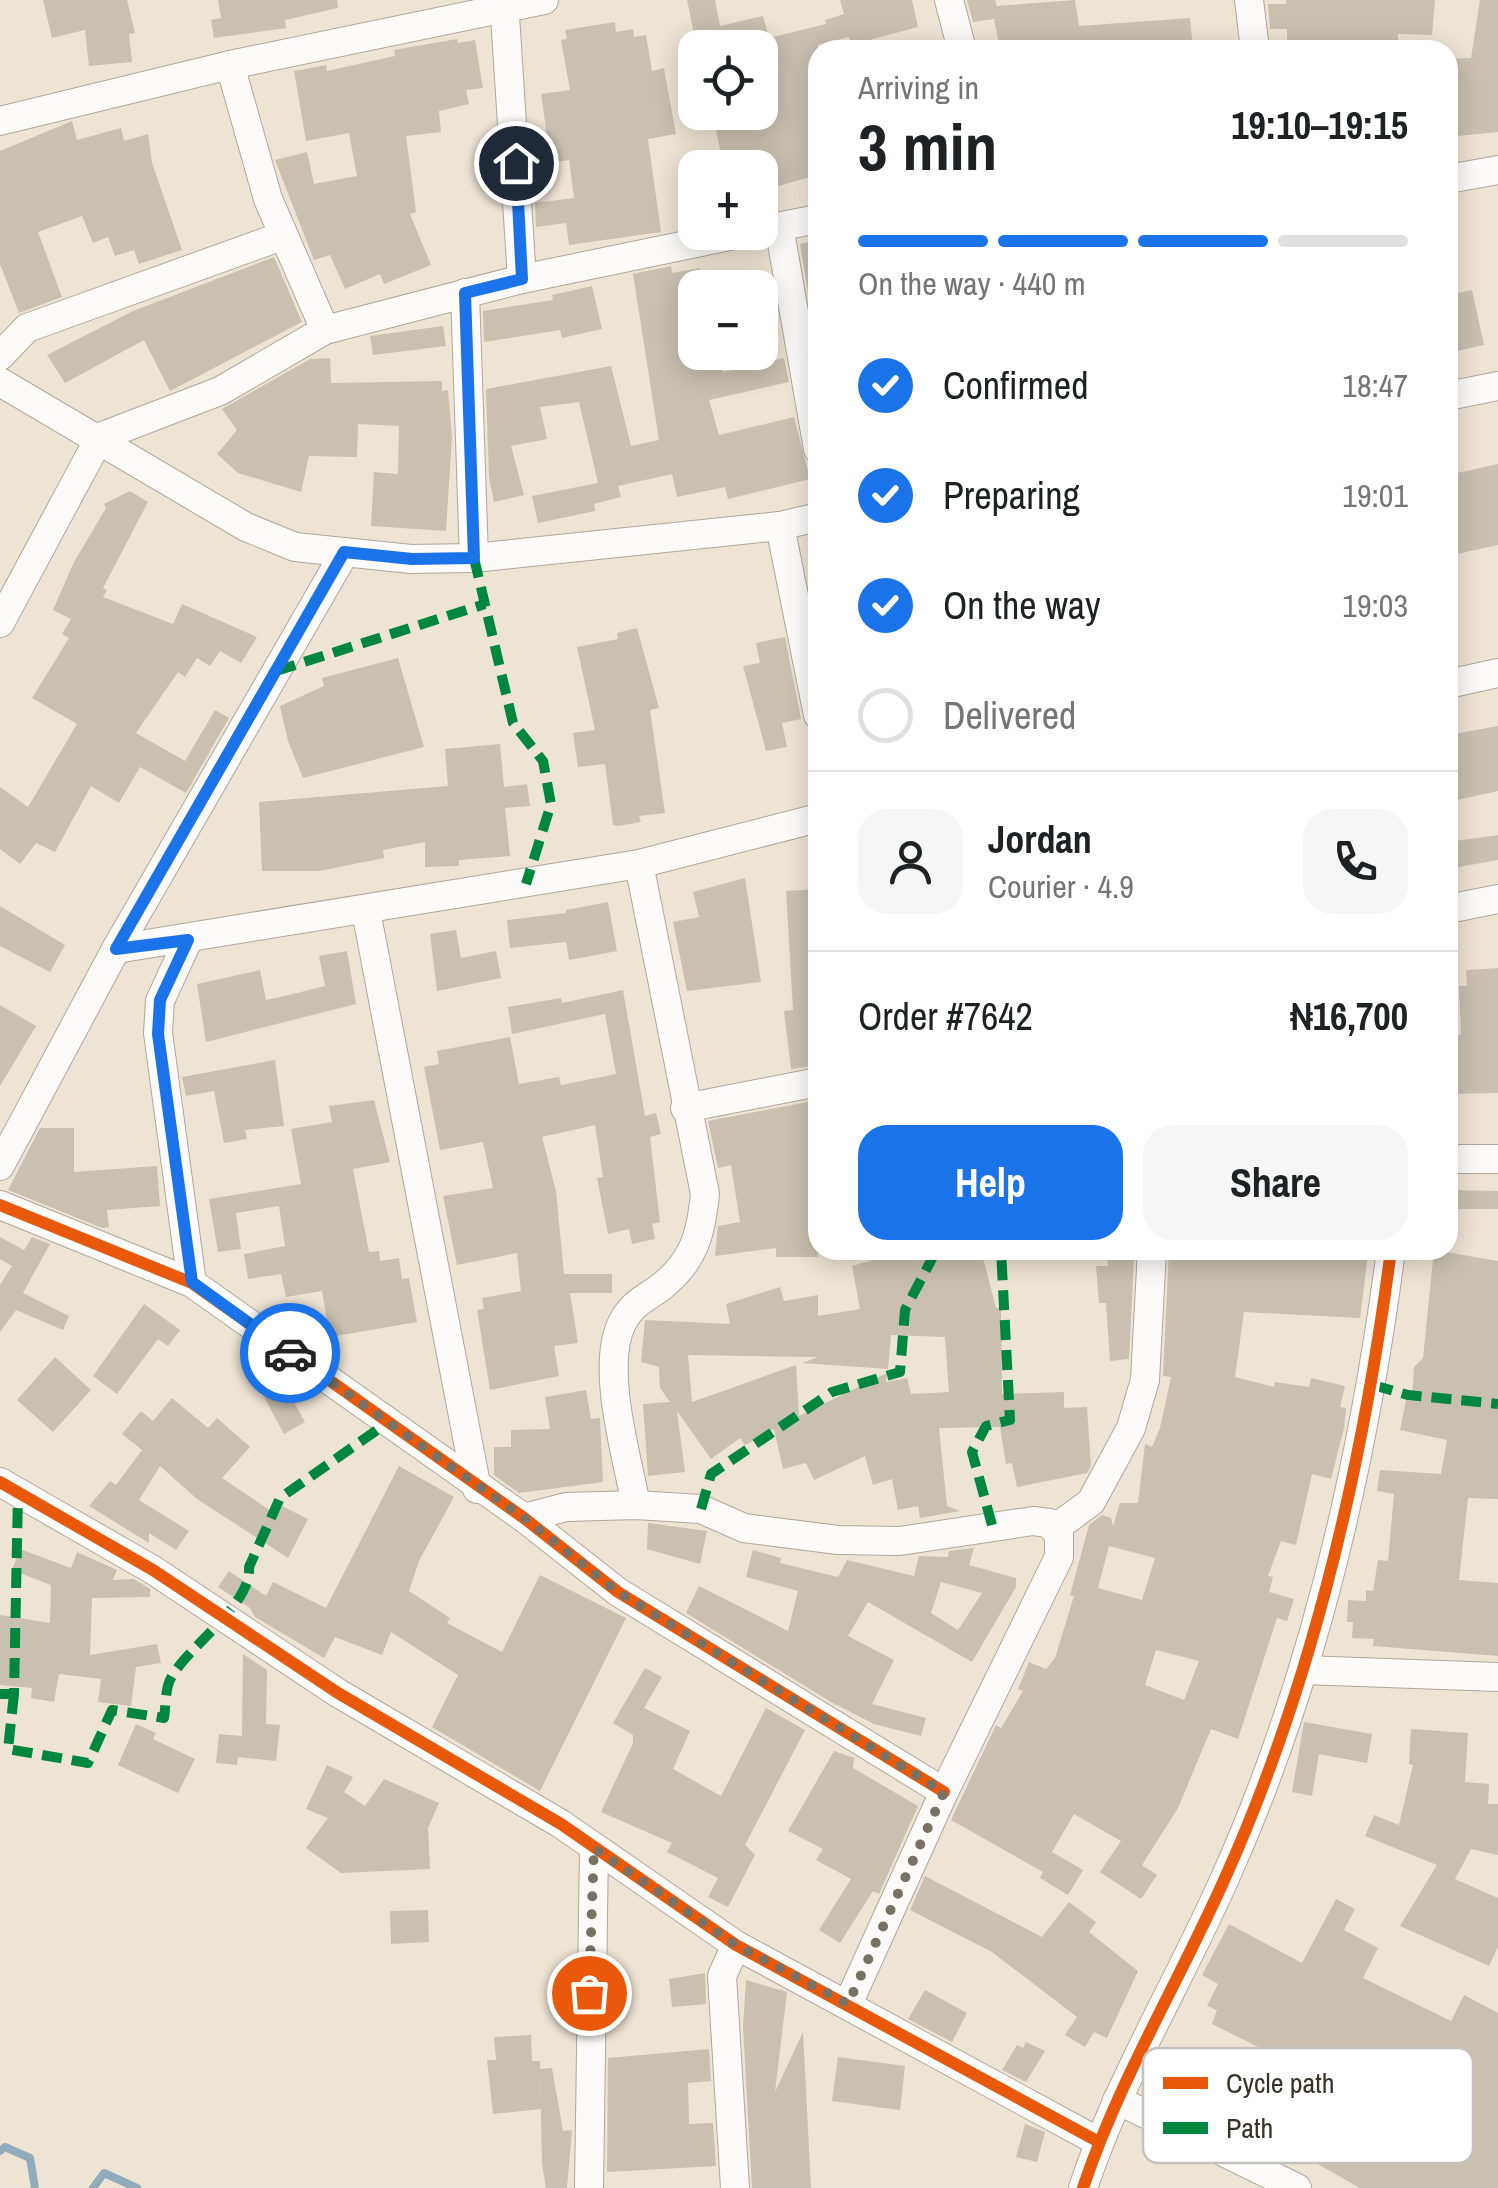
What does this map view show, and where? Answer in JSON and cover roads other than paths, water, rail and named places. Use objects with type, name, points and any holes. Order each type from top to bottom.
[{"type":"street","points":[[0,120],[505,4],[544,0]]},
{"type":"street","points":[[949,0],[959,40]]},
{"type":"street","points":[[1249,0],[1253,40]]},
{"type":"street","points":[[505,4],[522,279]]},
{"type":"street","points":[[230,65],[282,236],[325,330]]},
{"type":"street","points":[[1458,177],[1498,170]]},
{"type":"street","points":[[778,226],[808,220]]},
{"type":"street","points":[[0,356],[27,328],[282,236]]},
{"type":"street","points":[[0,623],[100,437],[220,391],[325,330],[522,279],[678,247]]},
{"type":"street","points":[[774,250],[808,404]]},
{"type":"street","points":[[465,293],[474,558]]},
{"type":"street","points":[[0,382],[100,437],[246,527],[295,547],[412,559],[474,558],[780,526],[808,519]]},
{"type":"street","points":[[1458,394],[1498,386]]},
{"type":"street","points":[[780,526],[808,665]]},
{"type":"street","points":[[0,1166],[116,949],[344,552]]},
{"type":"street","points":[[1458,682],[1498,672]]},
{"type":"street","points":[[116,949],[639,864],[808,821]]},
{"type":"street","points":[[636,1505],[613,1374],[620,1326],[636,1302],[661,1287],[689,1260],[701,1236],[705,1194],[639,864]]},
{"type":"street","points":[[1458,906],[1498,899]]},
{"type":"street","points":[[366,911],[477,1488]]},
{"type":"street","points":[[188,940],[160,1000],[158,1034],[192,1282]]},
{"type":"street","points":[[685,1108],[808,1084]]},
{"type":"street","points":[[1458,1159],[1498,1160]]},
{"type":"street","points":[[0,1205],[192,1282],[524,1518],[618,1592],[944,1792]]},
{"type":"street","points":[[1054,1529],[1091,1502],[1130,1428],[1145,1380],[1151,1260]]},
{"type":"street","points":[[1083,2188],[1117,2100],[1226,1876],[1303,1670],[1337,1550],[1373,1385],[1390,1260]]},
{"type":"street","points":[[0,1482],[153,1570],[338,1693],[594,1848],[736,1945],[1099,2142]]},
{"type":"street","points":[[524,1518],[566,1507],[636,1505],[701,1509],[744,1528],[838,1540],[900,1541],[1033,1522],[1049,1523],[1059,1535],[1059,1557],[944,1792],[848,2004]]},
{"type":"street","points":[[1303,1670],[1498,1677]]},
{"type":"street","points":[[589,2188],[594,1848]]},
{"type":"street","points":[[735,2188],[722,1976],[736,1945]]},
{"type":"street","points":[[1117,2100],[1143,2116]]},
{"type":"street","points":[[1222,2163],[1247,2178],[1297,2188]]},
{"type":"waterway","points":[[0,2151],[5,2147],[30,2158],[35,2188]]},
{"type":"waterway","points":[[93,2188],[104,2173],[137,2188]]}]
